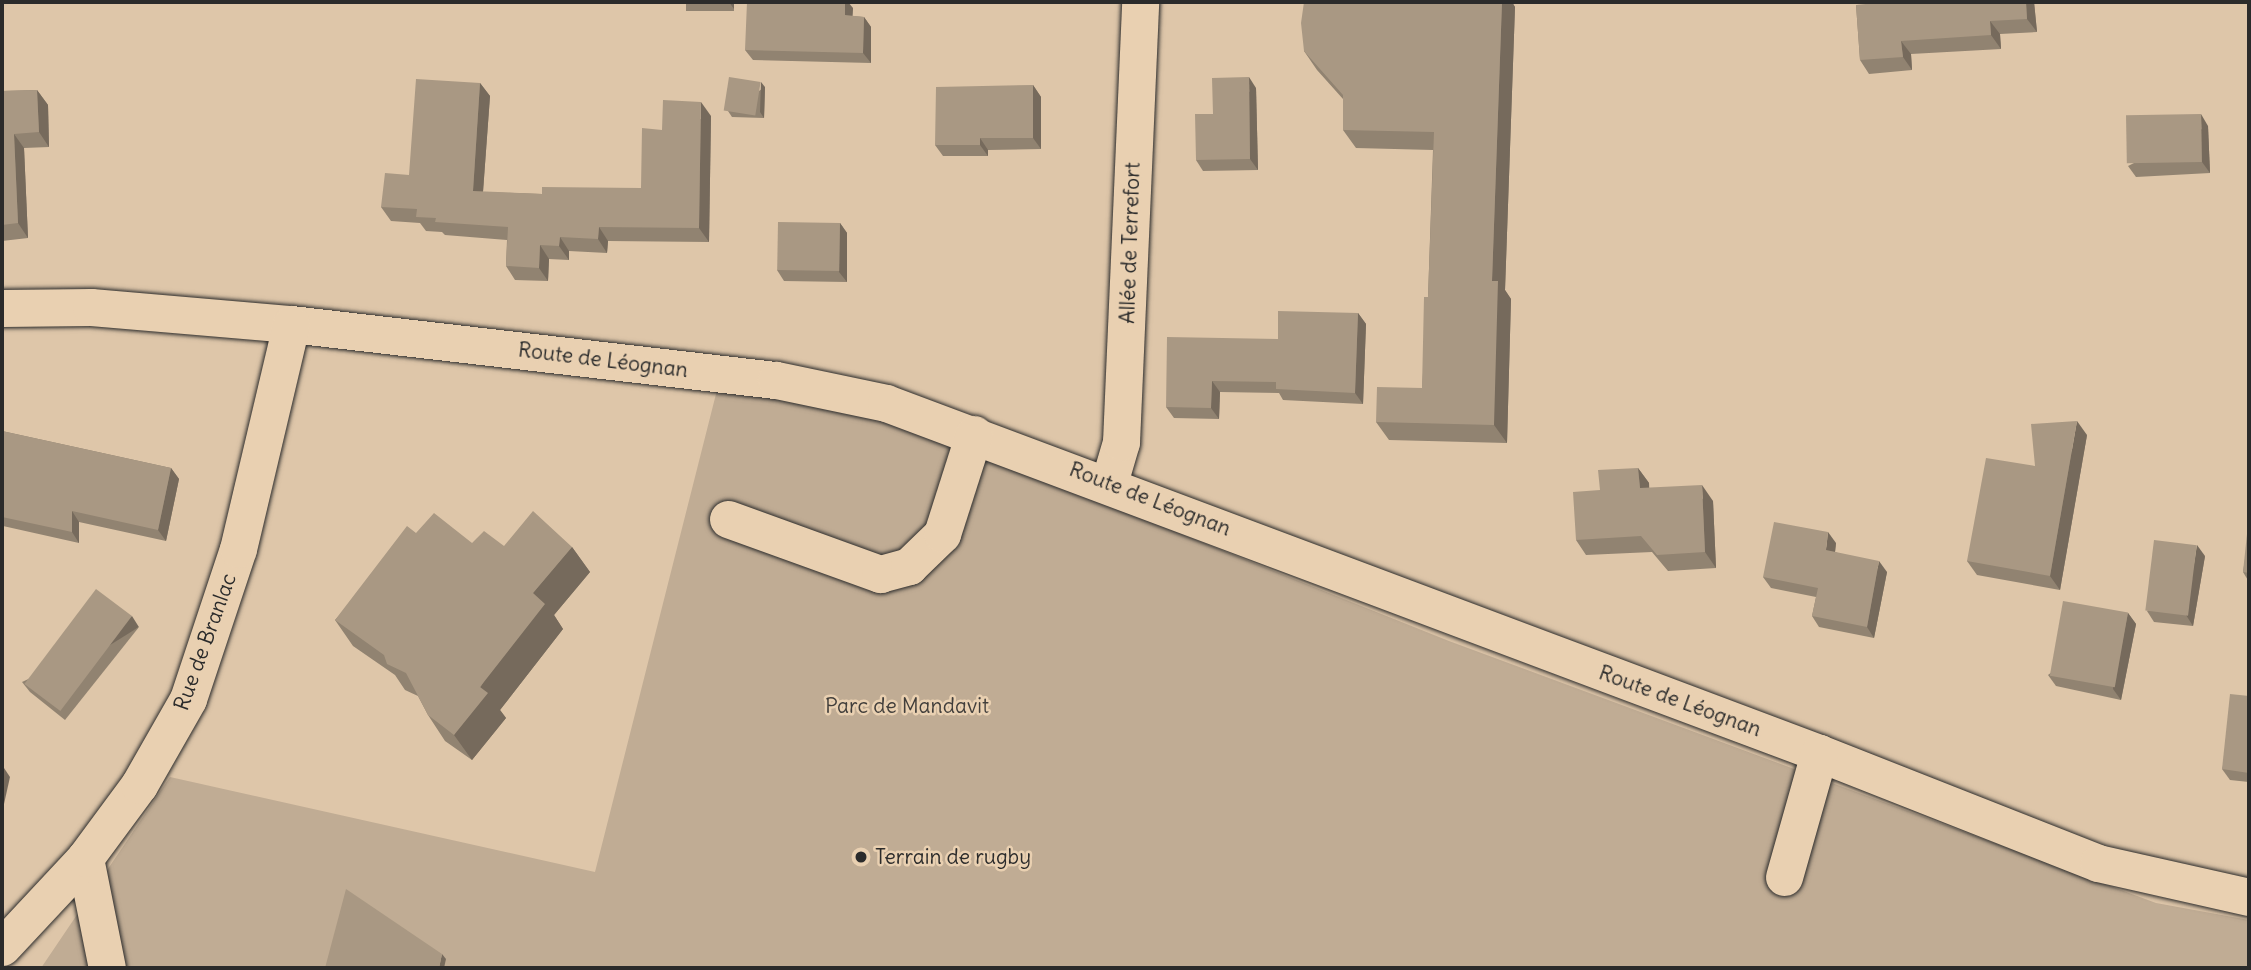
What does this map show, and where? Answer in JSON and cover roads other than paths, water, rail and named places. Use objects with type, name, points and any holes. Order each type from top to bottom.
[{"type":"street","name":"Allée de Terrefort","points":[[1109,483],[1121,442],[1140,2]]},
{"type":"street","name":"Route de Léognan","points":[[2,308],[91,307],[291,324],[776,380],[886,403],[1109,483],[1819,753],[2098,863],[2249,897]]},
{"type":"street","name":"Rue de Branlac","points":[[2,947],[85,858],[164,745],[204,659],[238,549],[291,324]]},
{"type":"street","points":[[728,519],[880,574],[909,566],[942,534],[974,434]]},
{"type":"street","points":[[1784,877],[1819,753]]},
{"type":"street","points":[[85,858],[107,968]]},
{"type":"place","name":"Terrain de rugby","points":[[861,857]]},
{"type":"park label","name":"Parc de Mandavit","points":[[907,706]]}]
